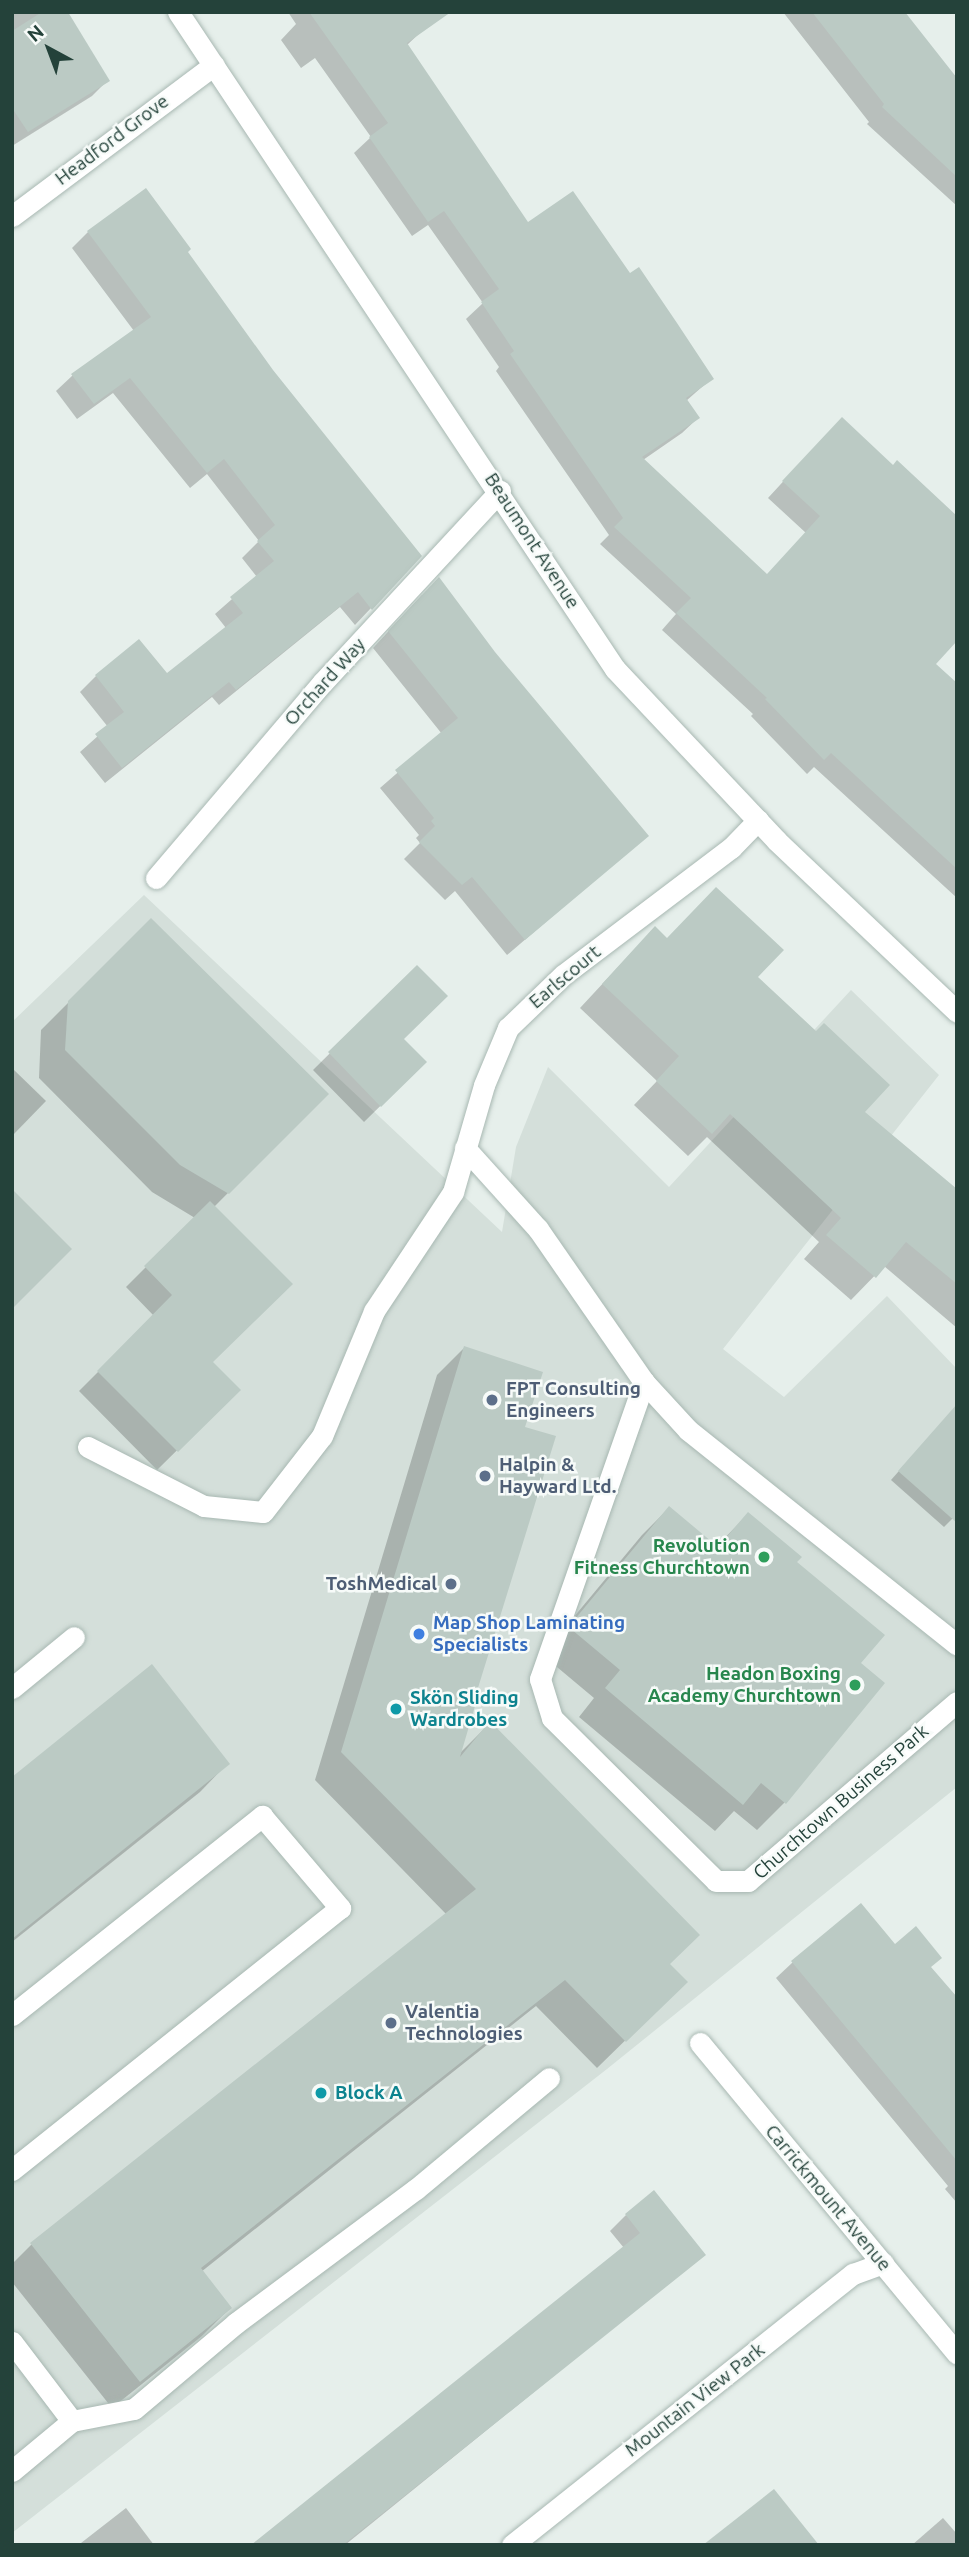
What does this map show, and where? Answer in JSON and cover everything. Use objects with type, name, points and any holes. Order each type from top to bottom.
[{"type":"street","name":"Beaumont Avenue","points":[[178,12],[500,491],[615,668],[758,820],[957,1012]]},
{"type":"street","name":"Headford Grove","points":[[12,216],[214,65]]},
{"type":"street","name":"Orchard Way","points":[[156,878],[322,682],[500,491]]},
{"type":"street","name":"Earlscourt","points":[[88,1447],[204,1506],[264,1513],[322,1436],[373,1311],[453,1192],[484,1085],[508,1028],[564,975],[731,848],[758,820]]},
{"type":"street","points":[[465,1148],[538,1229],[644,1382],[688,1430],[957,1645]]},
{"type":"street","name":"Churchtown Business Park","points":[[644,1382],[540,1679],[552,1718],[716,1881],[748,1881],[957,1702]]},
{"type":"street","points":[[12,1688],[74,1637]]},
{"type":"street","points":[[12,2015],[262,1816],[340,1908],[12,2170]]},
{"type":"street","name":"Carrickmount Avenue","points":[[700,2043],[957,2354]]},
{"type":"street","points":[[12,2471],[72,2421],[134,2409],[236,2323],[416,2189],[549,2078]]},
{"type":"street","name":"Mountain View Park","points":[[512,2545],[853,2274],[883,2263]]},
{"type":"street","points":[[12,2342],[72,2421]]},
{"type":"shaded area","points":[[144,895],[502,1232],[516,1147],[548,1067],[669,1187],[851,990],[939,1075],[723,1349],[784,1397],[887,1296],[957,1369],[957,1787],[607,2069],[12,2533],[12,1022]]},
{"type":"building","points":[[42,12],[68,12],[110,81],[28,132],[12,108],[12,31]]},
{"type":"building","points":[[309,12],[451,12],[407,43],[528,222],[573,191],[630,273],[639,267],[677,323],[714,379],[686,398],[700,418],[642,457],[767,574],[820,516],[782,481],[842,417],[893,465],[897,460],[957,516],[957,641],[936,664],[957,683],[957,869],[831,753],[824,760],[765,699],[767,698],[676,613],[691,598],[614,527],[623,518],[510,354],[514,351],[481,302],[499,289],[444,211],[428,222],[369,137],[388,123]]},
{"type":"building","points":[[812,12],[905,12],[957,78],[957,177],[882,107],[884,104]]},
{"type":"building","points":[[146,188],[191,249],[188,252],[273,370],[422,556],[372,610],[358,592],[236,690],[229,682],[122,768],[95,734],[124,712],[95,675],[139,639],[167,673],[243,613],[230,597],[274,561],[257,541],[275,525],[224,459],[207,473],[130,378],[94,404],[71,374],[151,317],[87,231]]},
{"type":"building","points":[[439,577],[495,652],[649,836],[525,940],[472,877],[462,885],[419,842],[435,826],[431,821],[434,818],[395,770],[458,718],[388,631]]},
{"type":"building","points":[[716,887],[784,950],[758,977],[816,1031],[824,1023],[890,1085],[865,1112],[957,1189],[957,1284],[906,1242],[876,1278],[826,1235],[841,1218],[730,1114],[712,1134],[656,1081],[679,1056],[602,984],[655,926],[667,938]]},
{"type":"building","points":[[151,918],[329,1094],[229,1194],[180,1165],[65,1050],[68,1001]]},
{"type":"building","points":[[417,965],[448,996],[404,1039],[427,1062],[381,1107],[328,1052]]},
{"type":"building","points":[[12,1189],[72,1249],[12,1309]]},
{"type":"building","points":[[210,1201],[293,1284],[213,1362],[241,1390],[178,1452],[97,1371],[172,1295],[144,1266]]},
{"type":"building","points":[[464,1346],[543,1372],[525,1427],[556,1436],[473,1704],[475,1706],[460,1757],[490,1721],[700,1935],[670,1964],[688,1982],[626,2042],[565,1980],[201,2268],[232,2308],[140,2382],[30,2243],[476,1889],[341,1752]]},
{"type":"building","points":[[957,1404],[957,1523],[898,1471]]},
{"type":"building","points":[[669,1506],[718,1547],[748,1512],[802,1557],[797,1562],[885,1635],[861,1663],[885,1683],[786,1804],[761,1783],[743,1805],[605,1688],[620,1670],[571,1629],[575,1619]]},
{"type":"building","points":[[152,1664],[230,1764],[12,1939],[12,1777]]},
{"type":"building","points":[[861,1903],[895,1944],[916,1926],[942,1958],[931,1967],[957,1997],[957,2161],[791,1961]]},
{"type":"building","points":[[654,2190],[706,2255],[343,2545],[251,2545],[640,2233],[625,2214]]},
{"type":"building","points":[[774,2489],[819,2545],[703,2545]]},
{"type":"place","name":"FPT Consulting Engineers","points":[[492,1400]]},
{"type":"place","name":"Halpin & Hayward Ltd.","points":[[485,1476]]},
{"type":"place","name":"Revolution Fitness Churchtown","points":[[764,1557]]},
{"type":"place","name":"ToshMedical","points":[[451,1584]]},
{"type":"place","name":"Map Shop Laminating Specialists","points":[[419,1634]]},
{"type":"place","name":"Headon Boxing Academy Churchtown","points":[[855,1685]]},
{"type":"place","name":"Skön Sliding Wardrobes","points":[[396,1709]]},
{"type":"place","name":"Valentia Technologies","points":[[391,2023]]},
{"type":"place","name":"Block A","points":[[321,2093]]}]
